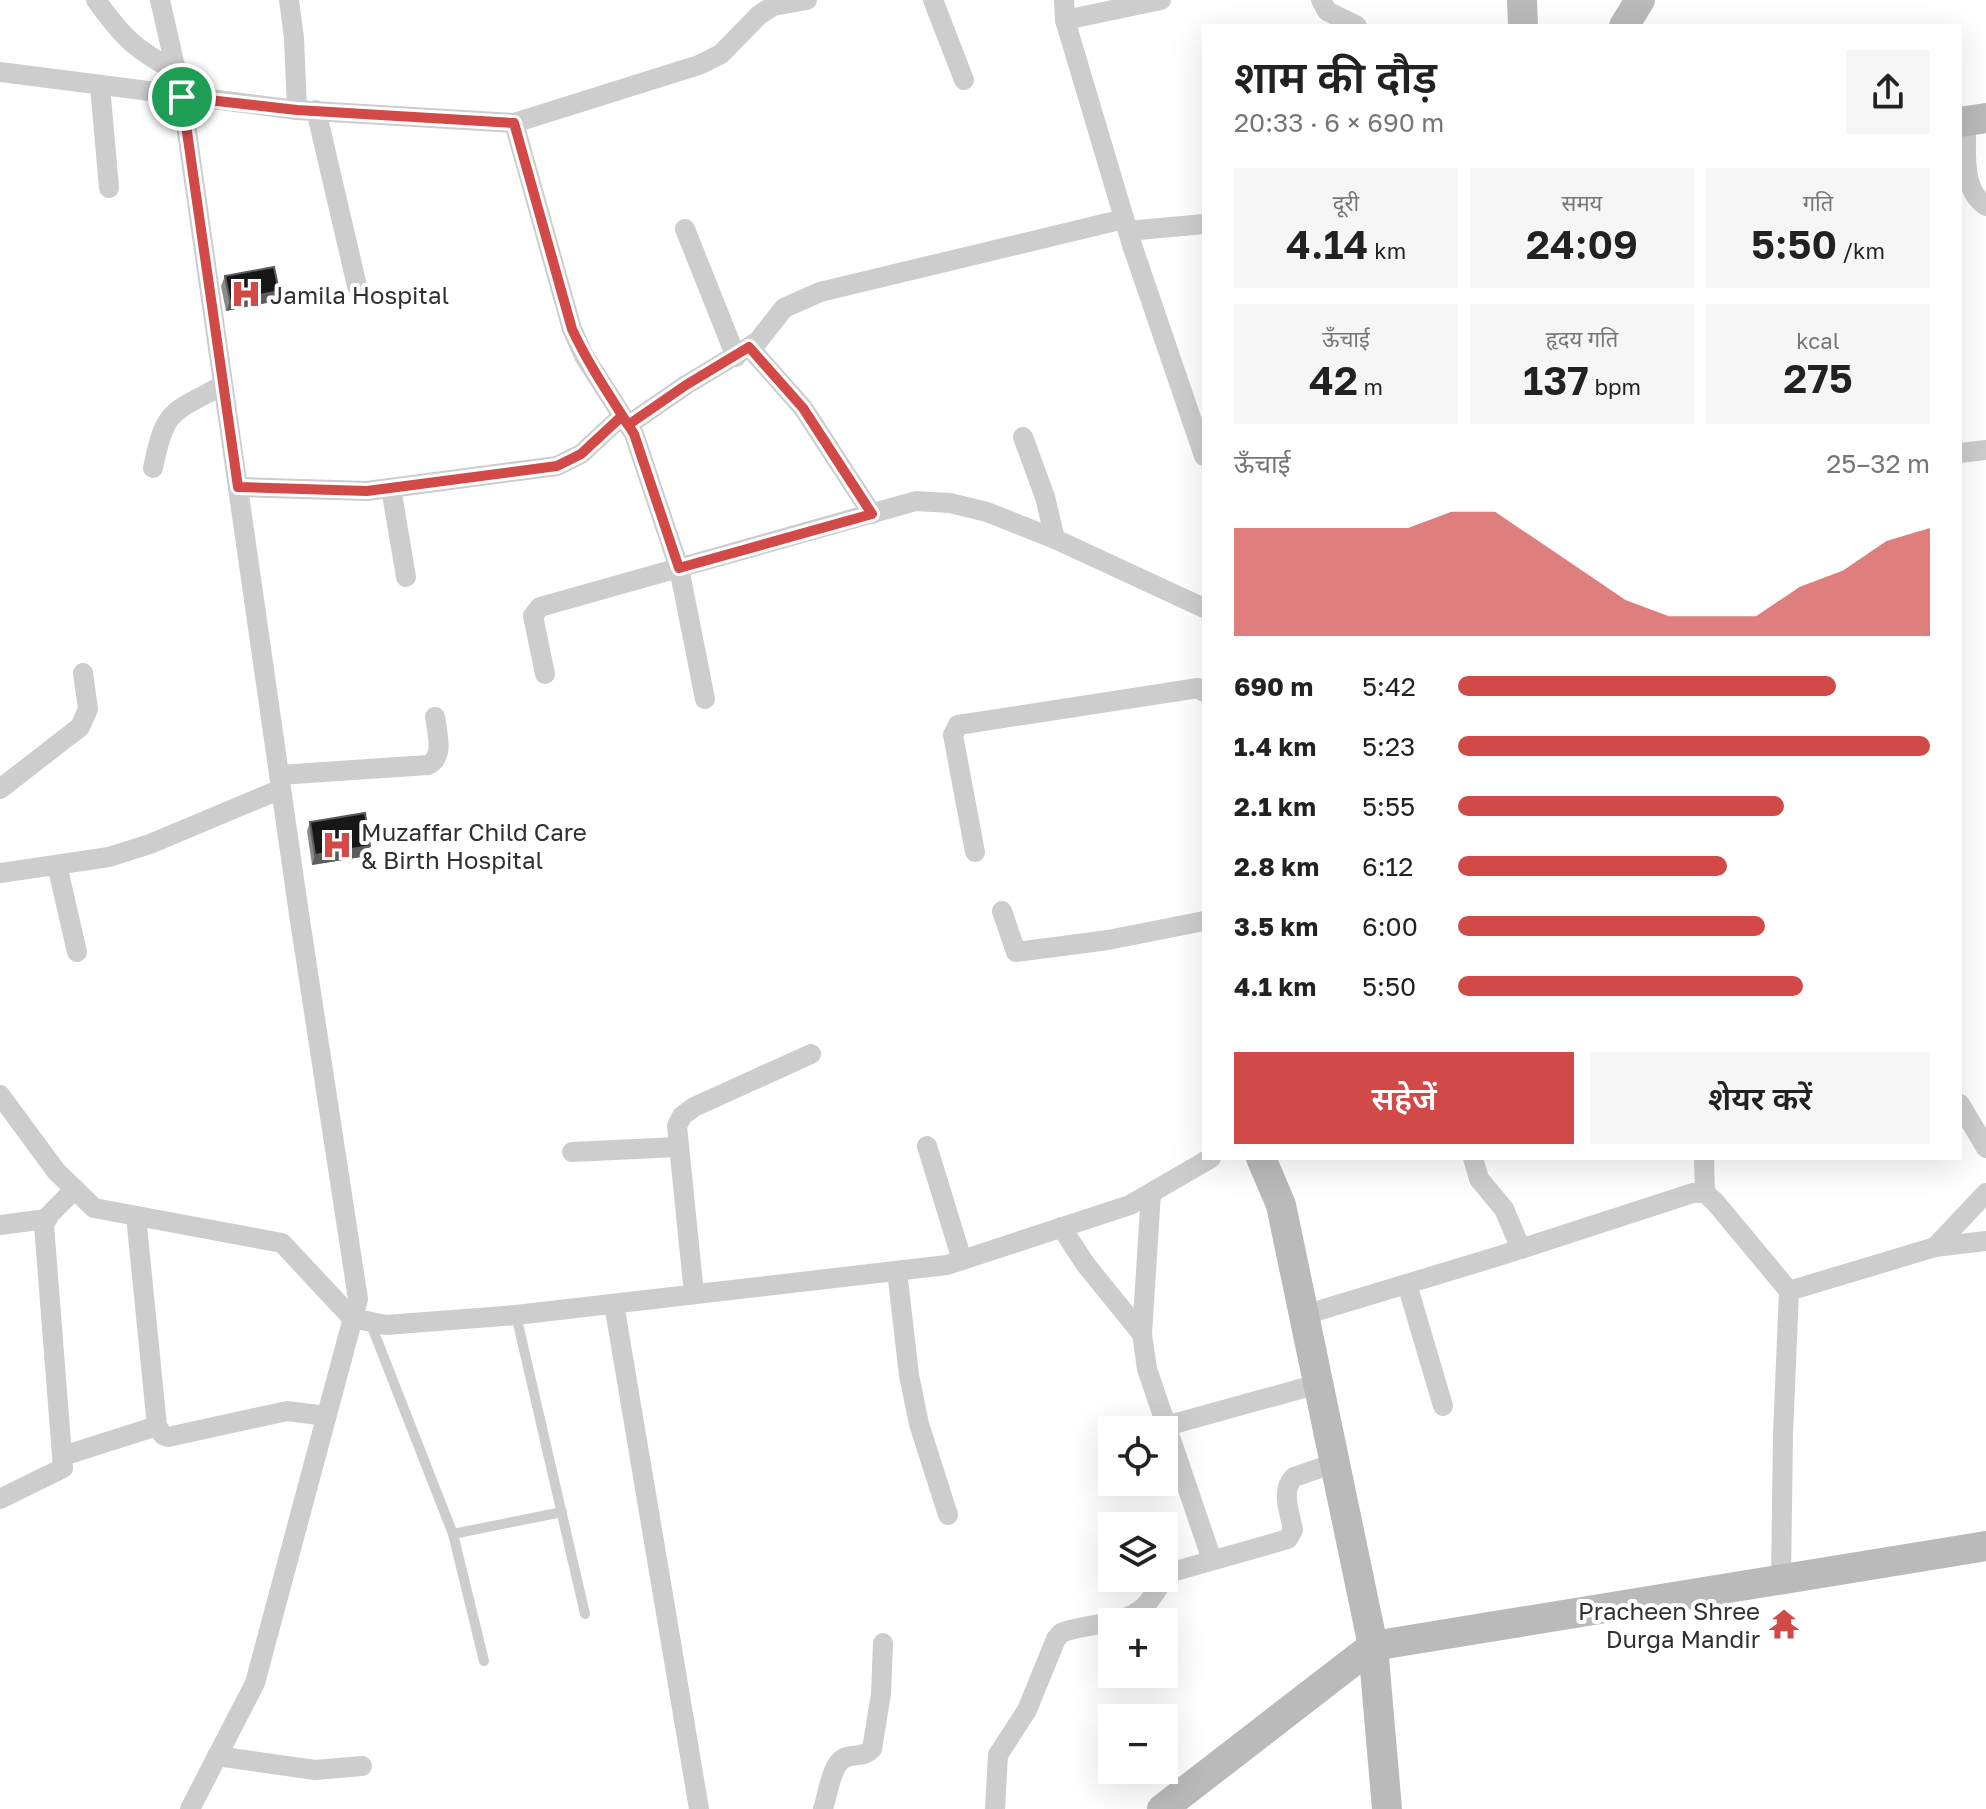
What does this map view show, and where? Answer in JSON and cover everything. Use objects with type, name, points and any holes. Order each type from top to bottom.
[{"type":"street","points":[[96,0],[122,36],[143,53],[177,72]]},
{"type":"street","points":[[160,0],[182,97],[361,1319],[326,1416],[255,1683],[190,1809]]},
{"type":"street","points":[[289,0],[306,110],[357,286]]},
{"type":"street","points":[[0,72],[306,110],[485,124],[514,123],[699,65],[721,54],[770,3],[807,0]]},
{"type":"street","points":[[933,0],[964,80]]},
{"type":"street","points":[[1161,0],[1065,10],[1126,225],[1202,450]]},
{"type":"street","points":[[1321,0],[1327,11],[1353,24]]},
{"type":"street","points":[[1522,0],[1523,24]]},
{"type":"street","points":[[1625,24],[1640,0]]},
{"type":"street","points":[[100,86],[109,188]]},
{"type":"street","points":[[1971,120],[1968,174],[1971,188],[1986,206]]},
{"type":"street","points":[[514,123],[572,329],[584,356],[634,434],[679,568],[705,699]]},
{"type":"street","points":[[238,487],[367,491],[557,466],[581,454],[625,420],[742,352],[784,308],[820,292],[1126,225],[1202,224]]},
{"type":"street","points":[[685,229],[742,352],[803,408],[872,514]]},
{"type":"street","points":[[153,468],[166,420],[175,411],[223,385]]},
{"type":"street","points":[[1023,437],[1045,497],[1055,539]]},
{"type":"street","points":[[1962,453],[1986,450]]},
{"type":"street","points":[[391,488],[406,577]]},
{"type":"street","points":[[545,674],[533,616],[540,607],[916,501],[950,503],[987,512],[1055,539],[1202,607]]},
{"type":"street","points":[[0,789],[80,727],[88,709],[83,673]]},
{"type":"street","points":[[975,852],[953,735],[958,725],[1198,688],[1202,691]]},
{"type":"street","points":[[0,873],[109,857],[150,844],[280,782],[428,765],[438,756],[435,717]]},
{"type":"street","points":[[57,865],[77,952]]},
{"type":"street","points":[[1002,911],[1016,952],[1108,940],[1202,921]]},
{"type":"street","points":[[694,1294],[677,1126],[682,1116],[694,1107],[811,1054]]},
{"type":"street","points":[[0,1095],[56,1171],[94,1208],[282,1243],[361,1319],[386,1325],[516,1315],[947,1265],[1130,1205],[1208,1160]]},
{"type":"street","points":[[1962,1107],[1986,1148]]},
{"type":"street","points":[[927,1146],[962,1260]]},
{"type":"street","points":[[572,1152],[678,1147]]},
{"type":"street","points":[[1262,1160],[1281,1205],[1373,1646],[1387,1809]]},
{"type":"street","points":[[1474,1160],[1479,1179],[1504,1209],[1521,1249]]},
{"type":"street","points":[[1704,1160],[1705,1193]]},
{"type":"street","points":[[0,1225],[46,1219],[75,1189]]},
{"type":"street","points":[[1151,1193],[1142,1334],[1147,1369],[1163,1416]]},
{"type":"street","points":[[1304,1315],[1693,1193],[1705,1193],[1789,1291],[1781,1579]]},
{"type":"street","points":[[1935,1247],[1986,1193]]},
{"type":"street","points":[[136,1216],[157,1426],[163,1435],[168,1437],[287,1411],[326,1416]]},
{"type":"street","points":[[0,1499],[63,1468],[46,1219]]},
{"type":"street","points":[[1061,1227],[1086,1265],[1142,1334]]},
{"type":"street","points":[[1789,1291],[1935,1247],[1986,1241]]},
{"type":"street","points":[[897,1271],[909,1375],[948,1515]]},
{"type":"street","points":[[1407,1284],[1443,1406]]},
{"type":"street","points":[[614,1304],[699,1809]]},
{"type":"street","points":[[1178,1423],[1318,1384]]},
{"type":"street","points":[[63,1456],[157,1426]]},
{"type":"street","points":[[1178,1461],[1212,1560]]},
{"type":"street","points":[[995,1809],[998,1755],[1022,1720],[1061,1633],[1131,1615],[1145,1606],[1162,1580],[1172,1572],[1288,1539],[1293,1530],[1286,1492],[1290,1481],[1335,1463]]},
{"type":"street","points":[[1175,1805],[1373,1646],[1986,1546]]},
{"type":"street","points":[[823,1809],[837,1765],[845,1757],[866,1754],[872,1749],[881,1694],[883,1643]]},
{"type":"street","points":[[217,1756],[315,1770],[362,1766]]},
{"type":"lane","points":[[516,1315],[585,1614]]},
{"type":"lane","points":[[361,1319],[453,1534],[484,1661]]},
{"type":"lane","points":[[453,1534],[562,1512]]},
{"type":"building","points":[[274,267],[279,291],[230,301],[225,276]]},
{"type":"building","points":[[365,813],[370,846],[315,855],[310,822]]},
{"type":"place","name":"Jamila Hospital","points":[[246,294]]},
{"type":"place","name":"Muzaffar Child Care & Birth Hospital","points":[[337,845]]},
{"type":"place","name":"Pracheen Shree Durga Mandir","points":[[1784,1624]]},
{"type":"route","points":[[182,97],[238,487],[367,491],[557,466],[581,454],[622,416],[628,425],[686,385],[749,347],[803,408],[872,514],[679,568],[634,434],[622,416],[584,356],[572,329],[514,123],[485,124],[297,110],[182,97]]}]
